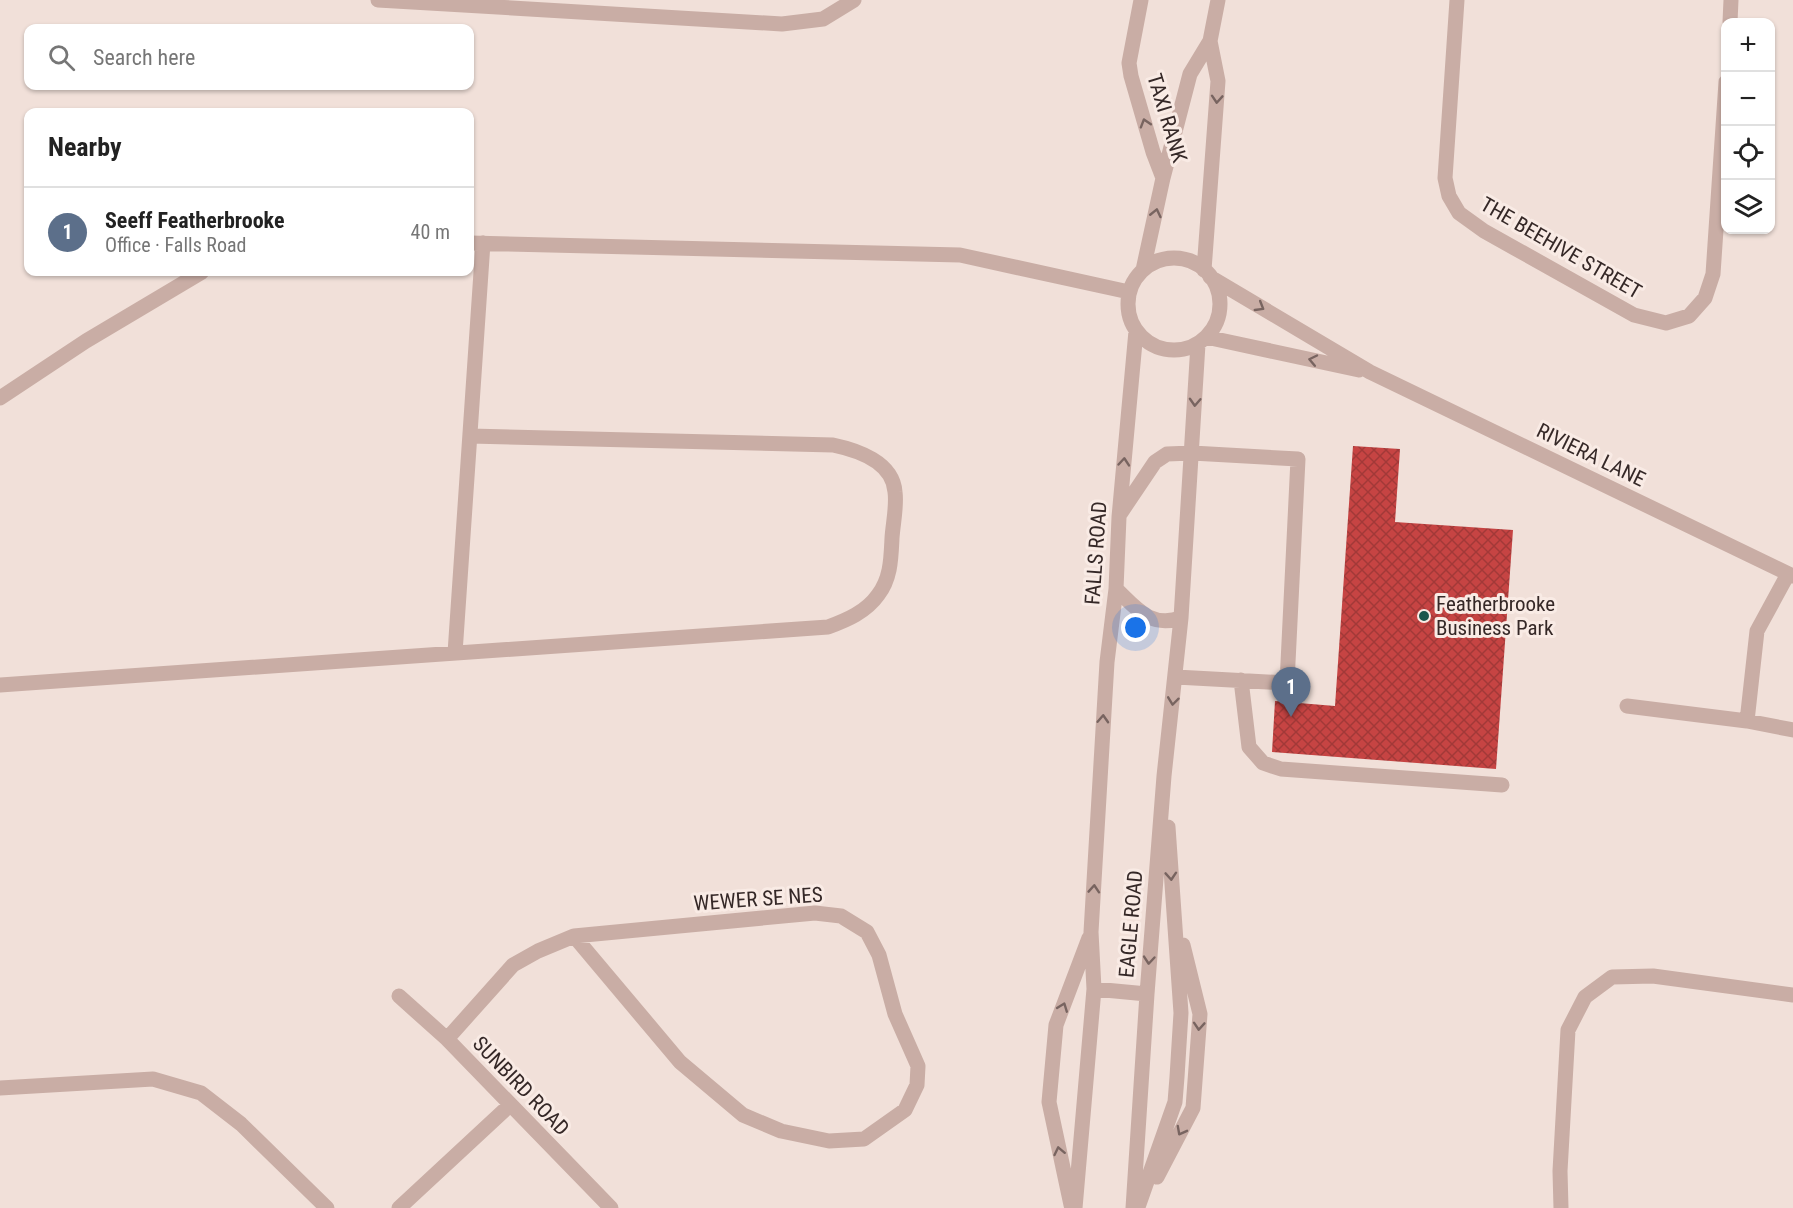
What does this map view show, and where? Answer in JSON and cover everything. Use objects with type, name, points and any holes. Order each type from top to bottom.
[{"type":"street","points":[[378,0],[782,24],[823,20],[854,0]]},
{"type":"street","name":"TAXI RANK","points":[[1141,0],[1129,63],[1153,152],[1163,178]]},
{"type":"street","points":[[1143,270],[1163,178],[1190,74],[1210,41],[1218,0]]},
{"type":"street","name":"THE BEEHIVE STREET","points":[[1457,0],[1445,178],[1449,196],[1459,213],[1484,231],[1634,315],[1666,323],[1689,316],[1705,298],[1713,274],[1722,126]]},
{"type":"street","points":[[1730,18],[1731,0]]},
{"type":"street","points":[[1207,273],[1218,81],[1210,41]]},
{"type":"street","points":[[455,653],[470,436],[476,243],[960,255],[1129,292],[1134,280],[1143,270],[1154,262],[1173,258],[1193,262],[1207,273],[1215,284],[1219,298],[1219,312],[1215,326],[1202,340],[1185,349],[1171,351],[1145,341],[1136,331]]},
{"type":"street","name":"RIVIERA LANE","points":[[1207,273],[1370,372],[1790,575]]},
{"type":"street","points":[[0,398],[86,341],[195,276]]},
{"type":"street","name":"FALLS ROAD","points":[[1100,778],[1107,662],[1116,589],[1119,517],[1136,331],[1127,305],[1129,292]]},
{"type":"street","points":[[1164,776],[1176,677],[1202,340]]},
{"type":"street","name":"RIVIERA LANE","points":[[1202,340],[1370,372]]},
{"type":"street","points":[[0,685],[828,627],[855,617],[877,597],[887,582],[891,561],[896,490],[887,472],[873,459],[854,449],[833,445],[470,436]]},
{"type":"street","points":[[1119,517],[1155,462],[1167,454],[1192,453],[1298,459],[1287,683],[1176,677]]},
{"type":"street","points":[[1747,721],[1757,631],[1790,575]]},
{"type":"street","points":[[1116,589],[1138,610],[1154,621],[1168,622],[1181,618]]},
{"type":"street","points":[[1241,680],[1249,747],[1263,763],[1281,769],[1502,786]]},
{"type":"street","points":[[1627,706],[1747,721],[1793,730]]},
{"type":"street","name":"EAGLE ROAD","points":[[1139,1208],[1175,1102],[1181,1012],[1164,776]]},
{"type":"street","name":"EAGLE ROAD","points":[[1133,1208],[1164,776]]},
{"type":"street","name":"EAGLE ROAD","points":[[1073,1208],[1094,990],[1091,932],[1100,778]]},
{"type":"street","name":"WEWER SE NES","points":[[447,1039],[513,965],[538,951],[574,936],[815,913],[841,916],[867,932],[879,955],[895,1014],[918,1066],[917,1085],[905,1110],[864,1139],[829,1141],[782,1131],[743,1114],[680,1062],[574,936]]},
{"type":"street","name":"EAGLE ROAD","points":[[1073,1208],[1048,1102],[1056,1025],[1091,932]]},
{"type":"street","points":[[1561,1208],[1560,1171],[1568,1030],[1585,997],[1612,977],[1653,976],[1793,995]]},
{"type":"street","points":[[1094,990],[1147,994]]},
{"type":"street","name":"SUNBIRD ROAD","points":[[399,996],[447,1039],[609,1207]]},
{"type":"street","points":[[0,1088],[153,1079],[201,1093],[242,1124],[327,1208]]},
{"type":"street","points":[[399,1208],[510,1105]]},
{"type":"building","name":"Featherbrooke Business Park","points":[[1353,446],[1400,449],[1395,522],[1513,530],[1496,769],[1272,752],[1275,701],[1335,706]]},
{"type":"place","name":"Featherbrooke Business Park","points":[[1424,616]]},
{"type":"place","name":"Seeff Featherbrooke","points":[[1291,717]]}]
